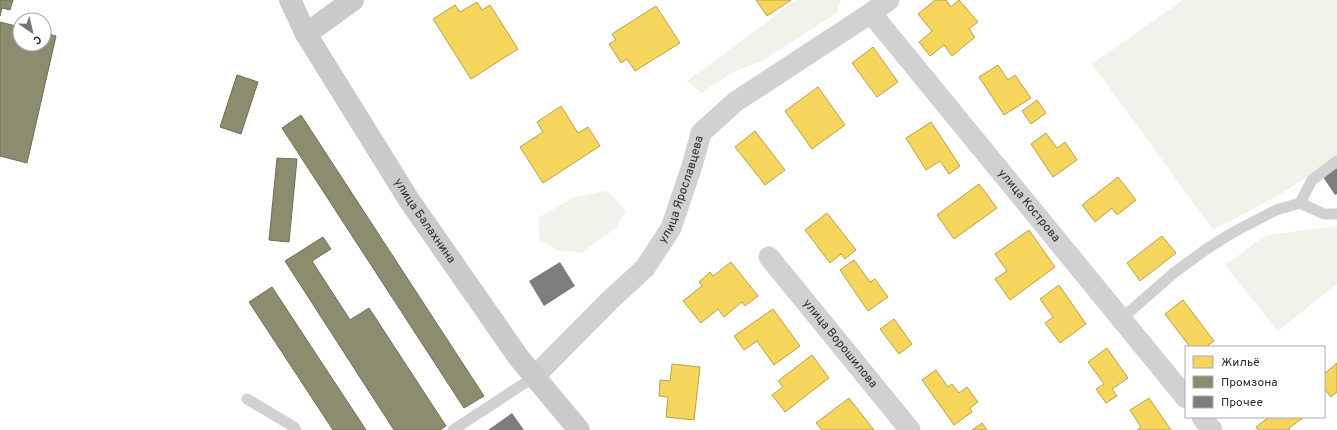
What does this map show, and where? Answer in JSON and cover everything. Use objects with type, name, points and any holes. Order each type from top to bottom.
[{"type":"street","name":"улица Балахнина","points":[[290,0],[306,34],[409,200],[519,358],[579,430]]},
{"type":"street","points":[[306,34],[353,0]]},
{"type":"street","name":"улица Ярославцева","points":[[534,377],[609,301],[645,268],[671,228],[692,166],[701,133],[735,102],[889,0]]},
{"type":"street","name":"улица Кострова","points":[[871,13],[1185,397]]},
{"type":"street","name":"улица Ворошилова","points":[[769,257],[910,430]]},
{"type":"street","points":[[1203,418],[1212,430]]},
{"type":"lane","points":[[1300,203],[1312,180],[1337,161]]},
{"type":"lane","points":[[1121,319],[1175,272],[1208,248],[1232,233],[1276,210],[1300,203],[1324,214],[1337,214]]},
{"type":"lane","points":[[453,430],[534,377]]},
{"type":"lane","points":[[247,400],[294,427],[296,430]]},
{"type":"shaded area","points":[[796,0],[841,0],[837,13],[762,61],[733,72],[701,93],[687,81]]},
{"type":"shaded area","points":[[1183,0],[1337,0],[1337,156],[1283,193],[1213,230],[1092,64]]},
{"type":"shaded area","points":[[606,191],[613,196],[626,211],[615,229],[581,253],[559,251],[540,240],[538,218],[574,197]]},
{"type":"shaded area","points":[[1337,226],[1337,284],[1278,331],[1225,265],[1266,235]]},
{"type":"building: Жильё","points":[[756,0],[791,0],[767,16]]},
{"type":"building: Жильё","points":[[935,0],[946,0],[951,7],[959,0],[978,22],[969,29],[975,37],[952,56],[944,45],[930,56],[919,42],[932,31],[918,14]]},
{"type":"building: Жильё","points":[[477,2],[482,10],[490,5],[518,49],[471,79],[433,19],[455,5],[460,12]]},
{"type":"building: Жильё","points":[[656,6],[680,43],[635,71],[627,59],[621,63],[609,44],[616,40],[612,34]]},
{"type":"building: Жильё","points":[[873,47],[898,82],[877,97],[852,63]]},
{"type":"building: Жильё","points":[[998,65],[1008,80],[1015,75],[1031,98],[1004,115],[979,77]]},
{"type":"building: Жильё","points":[[818,87],[845,125],[812,149],[785,111]]},
{"type":"building: Жильё","points":[[1037,100],[1046,113],[1031,124],[1022,111]]},
{"type":"building: Жильё","points":[[561,106],[578,133],[588,127],[600,146],[543,183],[520,147],[543,132],[537,122]]},
{"type":"building: Жильё","points":[[931,122],[960,166],[949,174],[940,161],[926,170],[906,138]]},
{"type":"building: Жильё","points":[[755,131],[785,170],[765,185],[735,147]]},
{"type":"building: Жильё","points":[[1046,133],[1057,148],[1065,142],[1077,160],[1053,177],[1031,144]]},
{"type":"building: Жильё","points":[[1118,177],[1136,200],[1117,215],[1112,208],[1095,222],[1082,205]]},
{"type":"building: Жильё","points":[[979,184],[997,208],[954,239],[937,215]]},
{"type":"building: Жильё","points":[[827,213],[856,250],[845,259],[841,254],[830,263],[805,230]]},
{"type":"building: Жильё","points":[[1029,230],[1055,267],[1010,300],[995,279],[1007,271],[995,254]]},
{"type":"building: Жильё","points":[[1162,236],[1176,253],[1140,281],[1127,263]]},
{"type":"building: Жильё","points":[[854,260],[870,282],[875,279],[888,297],[868,311],[840,270]]},
{"type":"building: Жильё","points":[[731,262],[758,296],[745,306],[742,302],[724,317],[718,309],[701,323],[683,301],[702,286],[699,282],[710,272],[713,276]]},
{"type":"building: Жильё","points":[[1059,285],[1086,324],[1060,343],[1045,323],[1053,317],[1040,299]]},
{"type":"building: Жильё","points":[[1183,300],[1214,341],[1207,346],[1189,346],[1165,314]]},
{"type":"building: Жильё","points":[[773,309],[800,346],[774,365],[757,341],[744,350],[734,336]]},
{"type":"building: Жильё","points":[[894,319],[912,344],[899,354],[880,329]]},
{"type":"building: Жильё","points":[[1107,348],[1128,378],[1112,389],[1117,396],[1106,403],[1096,389],[1104,384],[1088,362]]},
{"type":"building: Жильё","points":[[812,355],[829,378],[785,412],[772,395],[783,387],[778,381]]},
{"type":"building: Жильё","points":[[1337,363],[1337,392],[1331,397],[1325,390],[1325,373]]},
{"type":"building: Жильё","points":[[672,364],[700,367],[694,420],[666,417],[668,397],[659,396],[660,380],[670,381]]},
{"type":"building: Жильё","points":[[936,370],[948,387],[952,384],[959,393],[967,387],[978,402],[970,408],[972,412],[954,425],[922,380]]},
{"type":"building: Жильё","points":[[849,398],[874,430],[822,430],[816,423]]},
{"type":"building: Жильё","points":[[1149,398],[1171,430],[1137,430],[1141,427],[1130,410]]},
{"type":"building: Жильё","points":[[1268,418],[1303,418],[1289,428],[1290,430],[1258,430],[1256,427]]},
{"type":"building: Жильё","points":[[982,423],[987,430],[972,430]]},
{"type":"building: Промзона","points":[[0,0],[13,0],[10,10],[2,8],[0,16]]},
{"type":"building: Промзона","points":[[0,22],[12,25],[12,52],[52,52],[52,35],[56,36],[27,163],[0,156]]},
{"type":"building: Промзона","points":[[237,75],[258,82],[241,134],[220,127]]},
{"type":"building: Промзона","points":[[301,115],[484,396],[464,408],[282,128]]},
{"type":"building: Промзона","points":[[277,158],[297,159],[289,242],[269,240]]},
{"type":"building: Промзона","points":[[323,237],[331,249],[312,261],[350,320],[369,308],[446,426],[440,430],[394,430],[285,261]]},
{"type":"building: Промзона","points":[[272,287],[366,430],[333,430],[249,302]]},
{"type":"building: Прочее","points":[[1337,168],[1337,194],[1335,195],[1323,177]]},
{"type":"building: Прочее","points":[[560,262],[575,286],[544,306],[529,281]]},
{"type":"building: Прочее","points":[[512,413],[524,430],[488,430]]}]
